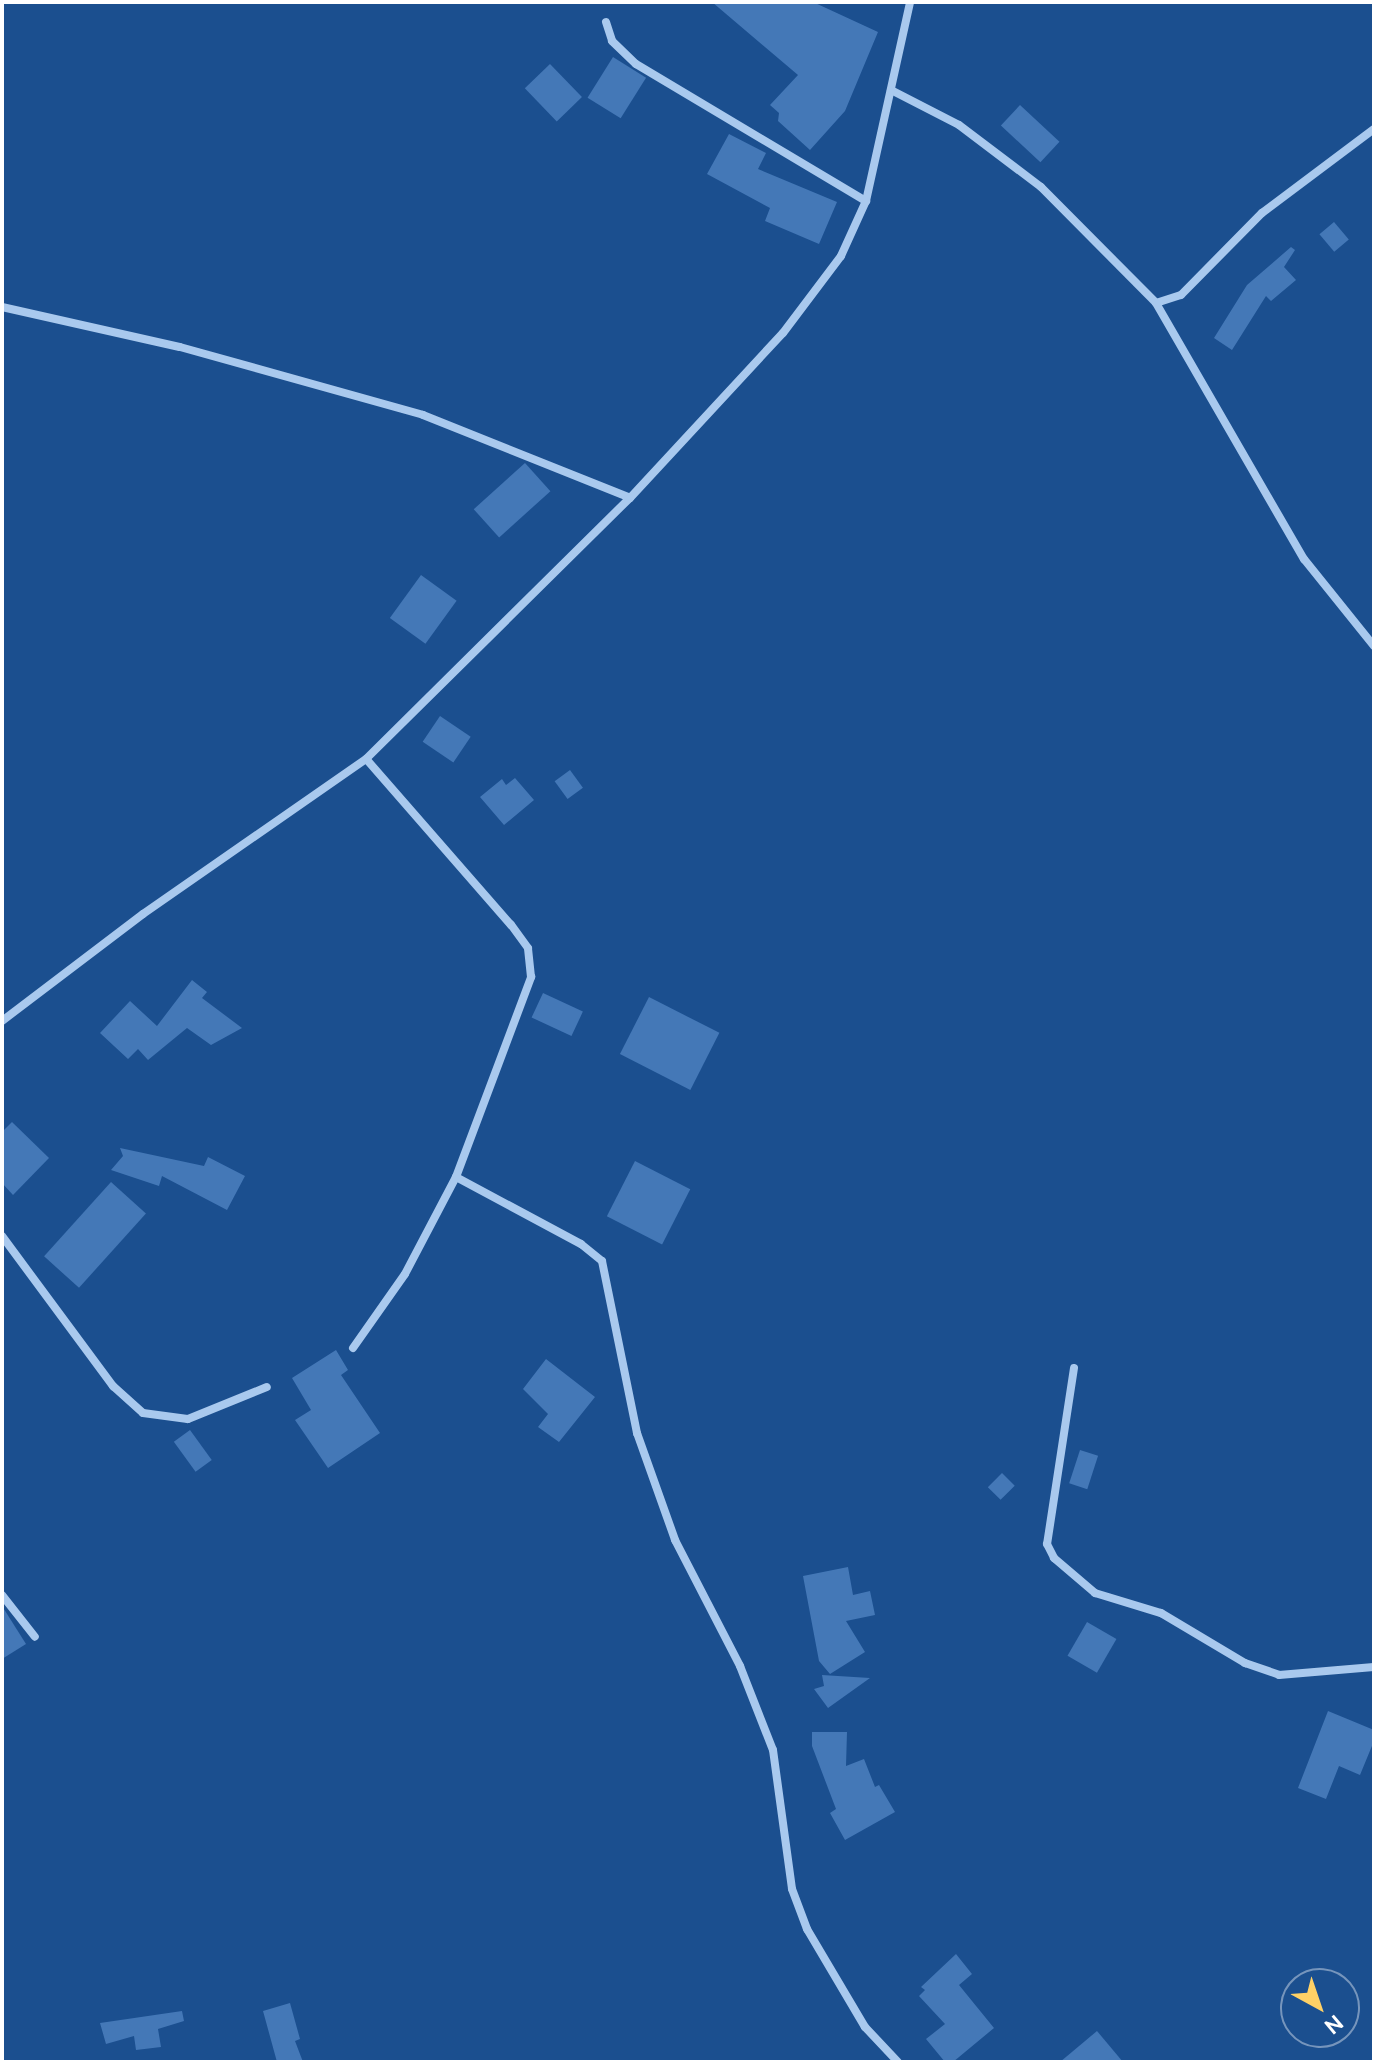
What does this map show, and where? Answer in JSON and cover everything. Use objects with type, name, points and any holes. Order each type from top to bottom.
[{"type":"street","points":[[2,1021],[143,914],[366,759],[630,498],[815,295],[841,256],[866,201],[910,2]]},
{"type":"street","points":[[606,22],[612,41],[636,64],[866,201]]},
{"type":"street","points":[[891,90],[959,125],[1041,187],[1156,303],[1304,559],[1374,646]]},
{"type":"street","points":[[1156,303],[1181,295],[1262,213],[1374,129]]},
{"type":"street","points":[[2,307],[180,347],[423,415],[630,498]]},
{"type":"street","points":[[353,1348],[405,1274],[456,1177],[531,977],[528,948],[366,759]]},
{"type":"street","points":[[456,1177],[581,1244],[602,1261],[642,1447],[675,1540],[740,1666],[773,1750],[792,1889],[836,1984],[865,2027],[898,2062]]},
{"type":"street","points":[[2,1236],[113,1386],[143,1413],[188,1419],[267,1387]]},
{"type":"street","points":[[1074,1368],[1047,1544],[1054,1558],[1095,1593],[1161,1613],[1245,1663],[1279,1675],[1374,1667]]},
{"type":"street","points":[[2,1595],[35,1637]]},
{"type":"building","points":[[712,2],[813,2],[878,32],[845,111],[810,150],[778,121],[779,113],[770,105],[798,75]]},
{"type":"building","points":[[613,57],[646,78],[621,118],[588,98]]},
{"type":"building","points":[[550,64],[582,97],[557,121],[525,88]]},
{"type":"building","points":[[1020,105],[1059,142],[1040,162],[1001,125]]},
{"type":"building","points":[[729,134],[766,153],[758,169],[837,202],[819,244],[765,221],[770,208],[707,174]]},
{"type":"building","points":[[1334,222],[1349,240],[1334,252],[1319,234]]},
{"type":"building","points":[[1291,247],[1295,250],[1284,267],[1296,280],[1271,301],[1266,296],[1232,350],[1214,338],[1247,285]]},
{"type":"building","points":[[525,463],[550,491],[499,537],[474,509]]},
{"type":"building","points":[[421,575],[457,601],[425,644],[390,618]]},
{"type":"building","points":[[440,716],[471,737],[453,762],[423,742]]},
{"type":"building","points":[[570,770],[583,788],[568,799],[555,781]]},
{"type":"building","points":[[515,778],[534,800],[504,825],[480,797],[502,779],[506,785]]},
{"type":"building","points":[[192,980],[207,992],[202,998],[242,1028],[211,1045],[187,1028],[148,1060],[138,1049],[128,1059],[100,1033],[130,1001],[157,1026]]},
{"type":"building","points":[[543,993],[583,1012],[571,1036],[532,1017]]},
{"type":"building","points":[[649,997],[719,1033],[690,1090],[620,1054]]},
{"type":"building","points":[[12,1122],[49,1158],[13,1195],[2,1183],[2,1132]]},
{"type":"building","points":[[120,1148],[204,1166],[208,1157],[245,1176],[227,1210],[162,1176],[159,1186],[111,1170],[123,1156]]},
{"type":"building","points":[[635,1161],[690,1189],[662,1244],[607,1216]]},
{"type":"building","points":[[111,1182],[146,1213],[79,1288],[44,1256]]},
{"type":"building","points":[[336,1350],[348,1370],[341,1375],[380,1433],[328,1468],[295,1420],[311,1410],[292,1378]]},
{"type":"building","points":[[546,1359],[595,1397],[559,1442],[538,1427],[548,1414],[523,1389]]},
{"type":"building","points":[[190,1430],[212,1460],[196,1472],[174,1442]]},
{"type":"building","points":[[1080,1450],[1098,1456],[1087,1489],[1069,1483]]},
{"type":"building","points":[[1002,1473],[1015,1486],[1001,1500],[988,1487]]},
{"type":"building","points":[[848,1567],[853,1595],[870,1591],[875,1615],[846,1621],[865,1652],[830,1674],[819,1661],[803,1576]]},
{"type":"building","points":[[2,1606],[26,1644],[2,1659]]},
{"type":"building","points":[[1087,1622],[1116,1639],[1097,1673],[1068,1656]]},
{"type":"building","points":[[822,1675],[870,1678],[828,1708],[814,1689],[824,1686]]},
{"type":"building","points":[[1328,1711],[1374,1730],[1374,1741],[1360,1775],[1339,1766],[1326,1799],[1298,1788]]},
{"type":"building","points":[[812,1732],[847,1732],[846,1766],[864,1759],[875,1787],[879,1785],[895,1812],[845,1840],[830,1813],[836,1809],[812,1746]]},
{"type":"building","points":[[956,1954],[972,1974],[959,1985],[994,2028],[953,2062],[945,2062],[926,2039],[945,2024],[919,1996],[925,1990],[921,1987]]},
{"type":"building","points":[[290,2003],[300,2039],[295,2041],[303,2062],[277,2062],[263,2011]]},
{"type":"building","points":[[182,2011],[184,2021],[158,2029],[161,2047],[136,2050],[134,2036],[106,2044],[100,2023]]},
{"type":"building","points":[[1097,2031],[1123,2062],[1060,2062]]}]
